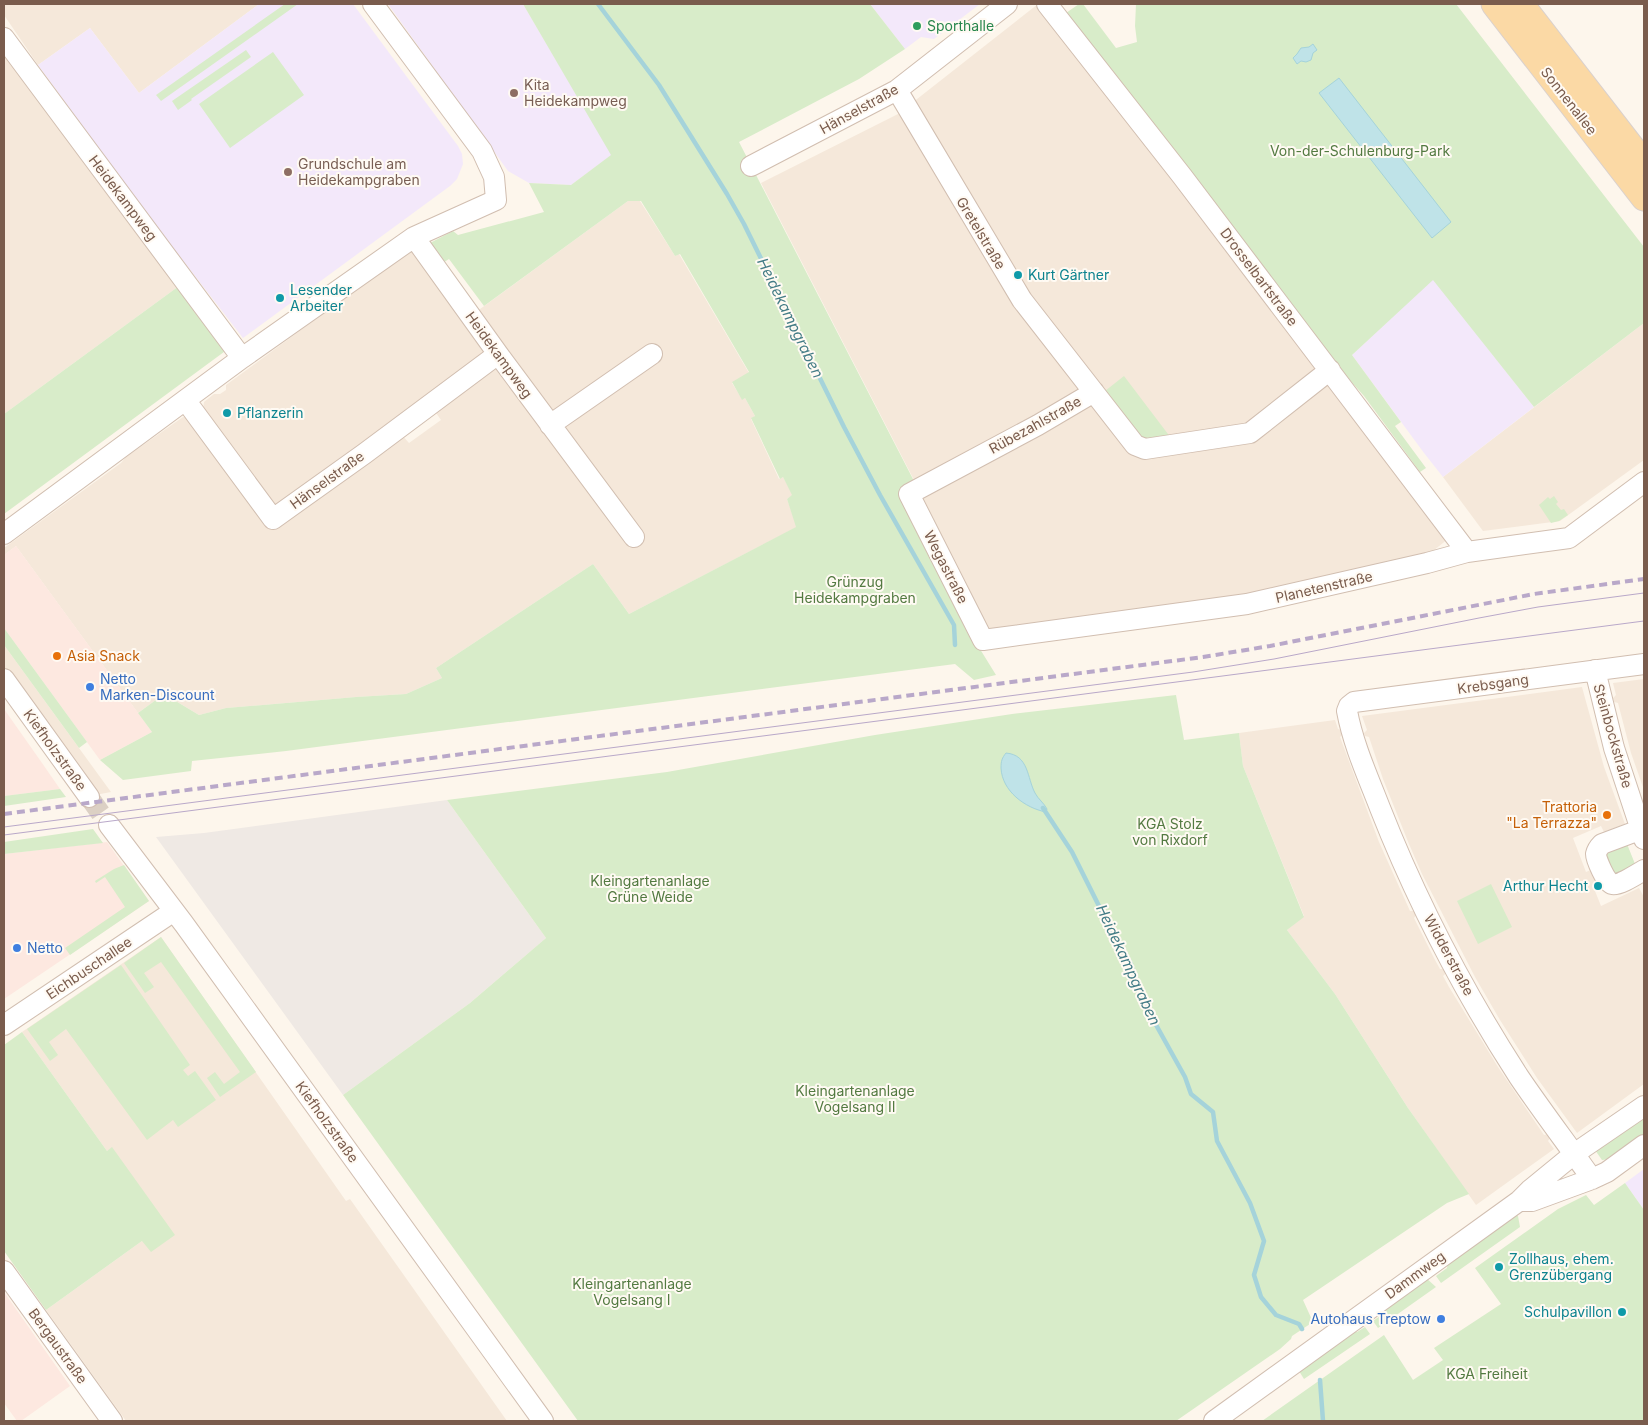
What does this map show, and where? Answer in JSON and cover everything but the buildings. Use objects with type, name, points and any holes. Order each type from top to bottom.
[{"type":"main road","name":"Sonnenallee","points":[[1494,4],[1644,198]]},
{"type":"main road","name":"Sonnenallee","points":[[1522,4],[1644,163]]},
{"type":"street","points":[[4,534],[242,358],[414,236],[496,200],[494,177],[482,151],[374,4]]},
{"type":"street","name":"Hänselstraße","points":[[751,166],[897,90],[1007,4]]},
{"type":"street","name":"Drosselbartstraße","points":[[1047,4],[1188,184],[1467,552]]},
{"type":"street","name":"Heidekampweg","points":[[4,38],[242,358]]},
{"type":"street","name":"Gretelstraße","points":[[897,90],[1022,300],[1094,392]]},
{"type":"street","name":"Heidekampweg","points":[[414,236],[498,354],[634,538]]},
{"type":"street","name":"Hänselstraße","points":[[186,401],[273,519],[498,354]]},
{"type":"street","points":[[550,425],[652,354]]},
{"type":"street","name":"Rübezahlstraße","points":[[909,494],[1038,425],[1094,392],[1135,445],[1145,449],[1250,433],[1330,370]]},
{"type":"street","name":"Planetenstraße","points":[[983,640],[1247,604],[1427,564],[1467,552],[1569,538],[1644,482]]},
{"type":"street","name":"Wegastraße","points":[[909,494],[983,640]]},
{"type":"street","name":"Krebsgang","points":[[1347,711],[1354,702],[1644,664]]},
{"type":"street","name":"Steinbockstraße","points":[[1595,670],[1614,748],[1643,834],[1602,844],[1598,847],[1596,856],[1609,884],[1613,885],[1644,870]]},
{"type":"street","name":"Kiefholzstraße","points":[[4,679],[89,797]]},
{"type":"street","name":"Widderstraße","points":[[1347,711],[1359,750],[1394,843],[1439,938],[1496,1040],[1520,1078],[1592,1179]]},
{"type":"street","name":"Kiefholzstraße","points":[[109,825],[174,911],[543,1421]]},
{"type":"street","name":"Eichbuschallee","points":[[4,1025],[174,911]]},
{"type":"street","name":"Dammweg","points":[[1214,1421],[1519,1201],[1574,1154],[1644,1106]]},
{"type":"street","name":"Dammweg","points":[[1519,1201],[1532,1201],[1592,1179],[1607,1172],[1644,1145]]},
{"type":"street","name":"Bergaustraße","points":[[4,1270],[112,1421]]},
{"type":"shaded area","points":[[4,4],[259,4],[139,93],[90,28],[38,65],[4,15]]},
{"type":"shaded area","name":"Grundschule am Heidekampgraben","points":[[259,4],[353,4],[458,146],[462,154],[463,164],[457,179],[450,186],[243,338],[150,218],[38,65],[90,28],[139,93]]},
{"type":"shaded area","name":"Kita Heidekampweg","points":[[388,4],[523,4],[612,155],[571,185],[529,183],[508,171]]},
{"type":"shaded area","points":[[870,4],[980,4],[934,39],[921,37],[905,49]]},
{"type":"shaded area","points":[[1038,4],[1448,539],[1424,558],[1243,602],[986,635],[914,480],[761,183],[898,114]]},
{"type":"shaded area","points":[[4,36],[179,286],[4,414]]},
{"type":"shaded area","points":[[628,201],[640,201],[675,256],[679,254],[749,373],[732,383],[742,399],[745,398],[755,416],[751,419],[779,479],[783,477],[793,495],[787,499],[797,527],[629,614],[593,564],[436,668],[442,678],[406,694],[226,708],[199,715],[164,694],[138,713],[16,546],[4,555],[4,548],[183,417],[189,418],[272,528],[401,434],[409,443],[441,420],[434,410],[494,366],[476,312]]},
{"type":"shaded area","points":[[409,252],[414,252],[486,353],[276,508],[203,410],[204,402],[214,394],[220,394],[226,390],[226,385]]},
{"type":"shaded area","points":[[1433,279],[1534,407],[1443,477],[1352,355]]},
{"type":"shaded area","points":[[1644,323],[1644,460],[1560,521],[1483,531],[1443,477]]},
{"type":"shaded area","points":[[16,546],[152,732],[100,760],[4,628],[4,555]]},
{"type":"shaded area","points":[[4,645],[111,792],[95,795],[4,667]]},
{"type":"shaded area","points":[[1644,679],[1644,790],[1631,753],[1618,703],[1614,702],[1613,698],[1616,695],[1613,683]]},
{"type":"shaded area","points":[[1582,687],[1604,767],[1625,824],[1604,832],[1601,826],[1573,838],[1586,872],[1591,870],[1595,881],[1593,886],[1601,906],[1639,888],[1644,897],[1644,1084],[1577,1133],[1537,1078],[1475,977],[1422,874],[1409,844],[1383,779],[1369,737],[1365,736],[1364,733],[1367,730],[1362,716]]},
{"type":"shaded area","points":[[4,709],[42,763],[60,789],[4,796]]},
{"type":"shaded area","points":[[1335,720],[1338,729],[1342,730],[1343,734],[1340,737],[1379,842],[1410,911],[1414,911],[1416,915],[1414,918],[1435,960],[1440,969],[1444,969],[1446,973],[1443,976],[1498,1067],[1544,1135],[1548,1134],[1550,1138],[1548,1141],[1554,1149],[1476,1205],[1408,1108],[1335,994],[1287,930],[1304,916],[1243,766],[1239,733]]},
{"type":"shaded area","points":[[447,800],[546,938],[470,1003],[343,1095],[156,837],[204,833]]},
{"type":"shaded area","points":[[107,842],[149,901],[4,999],[4,854]]},
{"type":"shaded area","points":[[161,937],[346,1201],[350,1199],[507,1421],[126,1421],[46,1310],[142,1241],[112,1148],[107,1151],[22,1032]]},
{"type":"shaded area","points":[[1644,1169],[1644,1210],[1625,1183]]},
{"type":"shaded area","points":[[4,1292],[70,1386],[21,1421],[17,1421],[4,1403]]},
{"type":"green space","points":[[285,4],[298,4],[161,101],[156,95]]},
{"type":"green space","name":"Grünzug Heidekampgraben","points":[[523,4],[870,4],[905,49],[859,79],[739,142],[914,481],[902,487],[975,641],[996,675],[974,680],[955,664],[286,751],[192,761],[191,771],[123,780],[100,760],[152,732],[138,713],[164,694],[199,715],[226,708],[406,694],[442,678],[436,668],[593,564],[629,614],[796,527],[787,499],[792,495],[783,477],[780,479],[751,418],[755,416],[745,398],[742,400],[732,382],[749,372],[680,254],[675,256],[641,201],[628,201],[484,306],[449,259],[441,264],[430,243],[453,231],[458,235],[544,212],[529,183],[571,185],[611,155]]},
{"type":"green space","name":"Von-der-Schulenburg-Park","points":[[1079,4],[1083,4],[1116,48],[1137,42],[1135,26],[1136,4],[1456,4],[1644,247],[1644,323],[1534,407],[1433,280],[1352,355],[1401,422],[1395,426],[1426,468],[1420,472],[1364,396],[1332,360],[1066,13]]},
{"type":"green space","points":[[246,50],[251,57],[178,110],[172,101]]},
{"type":"green space","points":[[273,52],[304,95],[230,148],[199,104]]},
{"type":"green space","points":[[179,286],[228,349],[4,514],[4,414]]},
{"type":"green space","points":[[1124,376],[1171,438],[1143,439],[1105,391]]},
{"type":"green space","points":[[1554,496],[1558,502],[1556,504],[1561,510],[1564,509],[1568,515],[1559,521],[1551,523],[1539,505],[1548,497],[1550,499]]},
{"type":"green space","points":[[4,628],[87,742],[79,748],[4,645]]},
{"type":"green space","points":[[1176,695],[1184,740],[1239,733],[1243,766],[1304,917],[1287,930],[1335,994],[1408,1108],[1469,1194],[1447,1203],[1303,1300],[1313,1322],[1292,1336],[1280,1349],[1176,1421],[578,1421],[343,1095],[470,1003],[546,938],[447,800],[667,772],[875,735],[1012,714]]},
{"type":"green space","points":[[60,789],[66,797],[4,806],[4,796]]},
{"type":"green space","points":[[93,829],[103,843],[4,854],[4,842]]},
{"type":"green space","points":[[1627,844],[1635,864],[1614,876],[1605,853]]},
{"type":"green space","points":[[124,865],[149,901],[70,955],[65,948],[125,907],[105,877],[96,883],[95,881]]},
{"type":"green space","points":[[1491,884],[1512,927],[1478,944],[1457,901]]},
{"type":"green space","points":[[161,937],[256,1072],[220,1097],[207,1078],[215,1072],[224,1084],[240,1072],[161,962],[144,973],[154,987],[145,993],[124,963]]},
{"type":"green space","points":[[121,965],[190,1065],[183,1070],[188,1076],[195,1071],[216,1100],[178,1127],[173,1120],[147,1140],[66,1029],[49,1042],[58,1055],[50,1061],[27,1029]]},
{"type":"green space","points":[[22,1032],[107,1151],[112,1147],[175,1235],[151,1252],[142,1241],[46,1310],[4,1251],[4,1045]]},
{"type":"green space","points":[[1644,1115],[1644,1137],[1611,1159],[1602,1160],[1595,1150]]},
{"type":"green space","name":"KGA Freiheit","points":[[1625,1183],[1644,1210],[1644,1421],[1262,1421],[1384,1335],[1413,1380],[1443,1360],[1434,1348],[1501,1304],[1475,1268],[1558,1209],[1586,1195],[1594,1205]]},
{"type":"green space","points":[[1515,1214],[1518,1216],[1520,1227],[1441,1283],[1436,1276],[1447,1268],[1448,1261]]},
{"type":"green space","points":[[1425,1277],[1436,1287],[1378,1328],[1373,1321],[1380,1316],[1381,1309]]},
{"type":"green space","points":[[1365,1327],[1370,1334],[1304,1379],[1299,1371],[1351,1330],[1357,1332]]},
{"type":"water","points":[[1313,44],[1317,50],[1313,53],[1311,60],[1301,61],[1297,64],[1293,58],[1301,48],[1309,47]]},
{"type":"water","points":[[1339,78],[1451,222],[1432,238],[1319,93]]},
{"type":"water","points":[[1006,753],[1014,755],[1023,763],[1035,793],[1047,809],[1046,812],[1030,807],[1010,791],[1002,776],[1001,768],[1002,760]]},
{"type":"waterway","name":"Heidekampgraben","points":[[598,4],[659,85],[744,224],[844,427],[880,495],[954,625],[955,645]]},
{"type":"waterway","name":"Heidekampgraben","points":[[1043,808],[1072,852],[1112,932],[1131,964],[1140,996],[1185,1077],[1191,1094],[1213,1112],[1217,1141],[1250,1203],[1264,1241],[1254,1275],[1261,1297],[1276,1315],[1299,1324],[1302,1329]]},
{"type":"waterway","name":"Heidekampgraben","points":[[1320,1380],[1323,1421]]},
{"type":"tunnel","points":[[89,797],[109,825]]},
{"type":"tram line","points":[[4,827],[1193,672],[1274,659],[1538,607],[1644,593]]},
{"type":"tram line","points":[[4,835],[1644,621]]},
{"type":"railway","points":[[4,814],[1203,657],[1270,646],[1534,594],[1644,579]]},
{"type":"place","name":"Sporthalle","points":[[917,26]]},
{"type":"place","name":"Kita Heidekampweg","points":[[514,93]]},
{"type":"place","name":"Grundschule am Heidekampgraben","points":[[288,172]]},
{"type":"place","name":"Kurt Gärtner","points":[[1018,275]]},
{"type":"place","name":"Lesender Arbeiter","points":[[280,298]]},
{"type":"place","name":"Pflanzerin","points":[[227,413]]},
{"type":"place","name":"Asia Snack","points":[[57,656]]},
{"type":"place","name":"Netto Marken-Discount","points":[[90,687]]},
{"type":"place","name":"Trattoria \"La Terrazza\"","points":[[1607,815]]},
{"type":"place","name":"Arthur Hecht","points":[[1598,886]]},
{"type":"place","name":"Netto","points":[[17,948]]},
{"type":"place","name":"Zollhaus, ehem. Grenzübergang","points":[[1499,1267]]},
{"type":"place","name":"Schulpavillon","points":[[1622,1312]]},
{"type":"place","name":"Autohaus Treptow","points":[[1441,1319]]},
{"type":"park label","name":"KGA Stolz von Rixdorf","points":[[1170,832]]},
{"type":"park label","name":"Kleingartenanlage Grüne Weide","points":[[650,890]]},
{"type":"park label","name":"Kleingartenanlage Vogelsang II","points":[[855,1100]]},
{"type":"park label","name":"Kleingartenanlage Vogelsang I","points":[[632,1292]]}]
